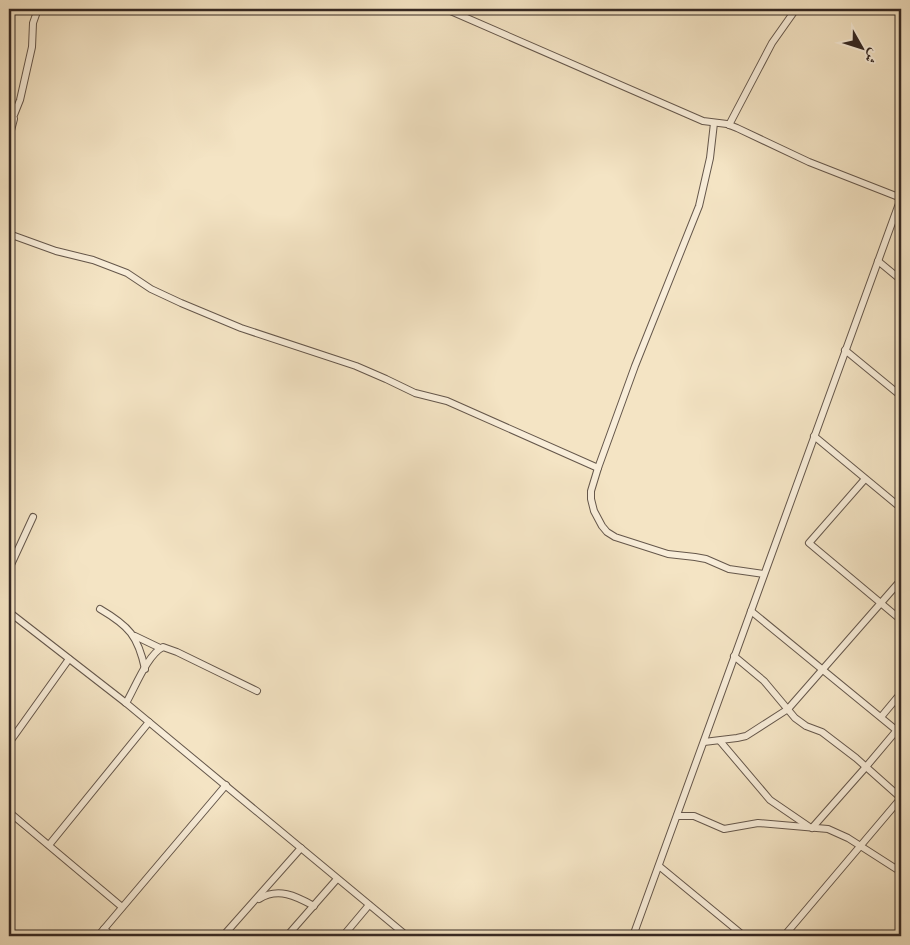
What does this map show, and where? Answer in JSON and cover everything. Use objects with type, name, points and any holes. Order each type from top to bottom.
[{"type":"street","points":[[9,138],[32,47],[34,23],[38,9]]},
{"type":"street","points":[[446,9],[703,121],[729,125],[809,162],[901,198],[900,206],[878,261],[633,936]]},
{"type":"street","points":[[729,125],[772,43],[796,9]]},
{"type":"street","points":[[9,123],[14,115]]},
{"type":"street","points":[[714,123],[710,158],[699,206],[635,366],[598,468],[591,491],[591,499],[598,519],[607,532],[626,542],[668,554],[695,557],[729,569],[764,574]]},
{"type":"street","points":[[9,212],[9,223]]},
{"type":"street","points":[[9,234],[127,272],[151,289],[198,310],[242,328],[356,366],[416,393],[447,401],[598,468]]},
{"type":"street","points":[[878,261],[901,280]]},
{"type":"street","points":[[846,350],[901,396]]},
{"type":"street","points":[[814,436],[901,508]]},
{"type":"street","points":[[865,479],[809,544],[901,620]]},
{"type":"street","points":[[9,569],[33,516]]},
{"type":"street","points":[[704,742],[746,736],[788,710],[824,671],[901,580]]},
{"type":"street","points":[[100,609],[118,619],[134,636],[142,654],[145,669]]},
{"type":"street","points":[[751,610],[899,732],[811,827]]},
{"type":"street","points":[[9,612],[126,703],[407,936]]},
{"type":"street","points":[[134,636],[160,648],[169,648],[257,691]]},
{"type":"street","points":[[126,703],[155,652],[160,648]]},
{"type":"street","points":[[734,656],[764,681],[795,718],[806,726],[822,732],[856,758],[901,798],[784,936]]},
{"type":"street","points":[[9,742],[69,659]]},
{"type":"street","points":[[881,717],[901,693]]},
{"type":"street","points":[[49,845],[149,722]]},
{"type":"street","points":[[720,741],[740,762],[744,771],[770,800],[811,827]]},
{"type":"street","points":[[98,936],[226,785]]},
{"type":"street","points":[[9,812],[122,907]]},
{"type":"street","points":[[677,816],[694,816],[724,829],[758,823],[836,831],[901,872]]},
{"type":"street","points":[[223,936],[301,848]]},
{"type":"street","points":[[659,866],[744,936]]},
{"type":"street","points":[[287,936],[338,879]]},
{"type":"street","points":[[253,902],[266,894],[279,893],[294,895],[314,906]]},
{"type":"street","points":[[343,936],[369,905]]},
{"type":"street","points":[[104,929],[112,936]]}]
